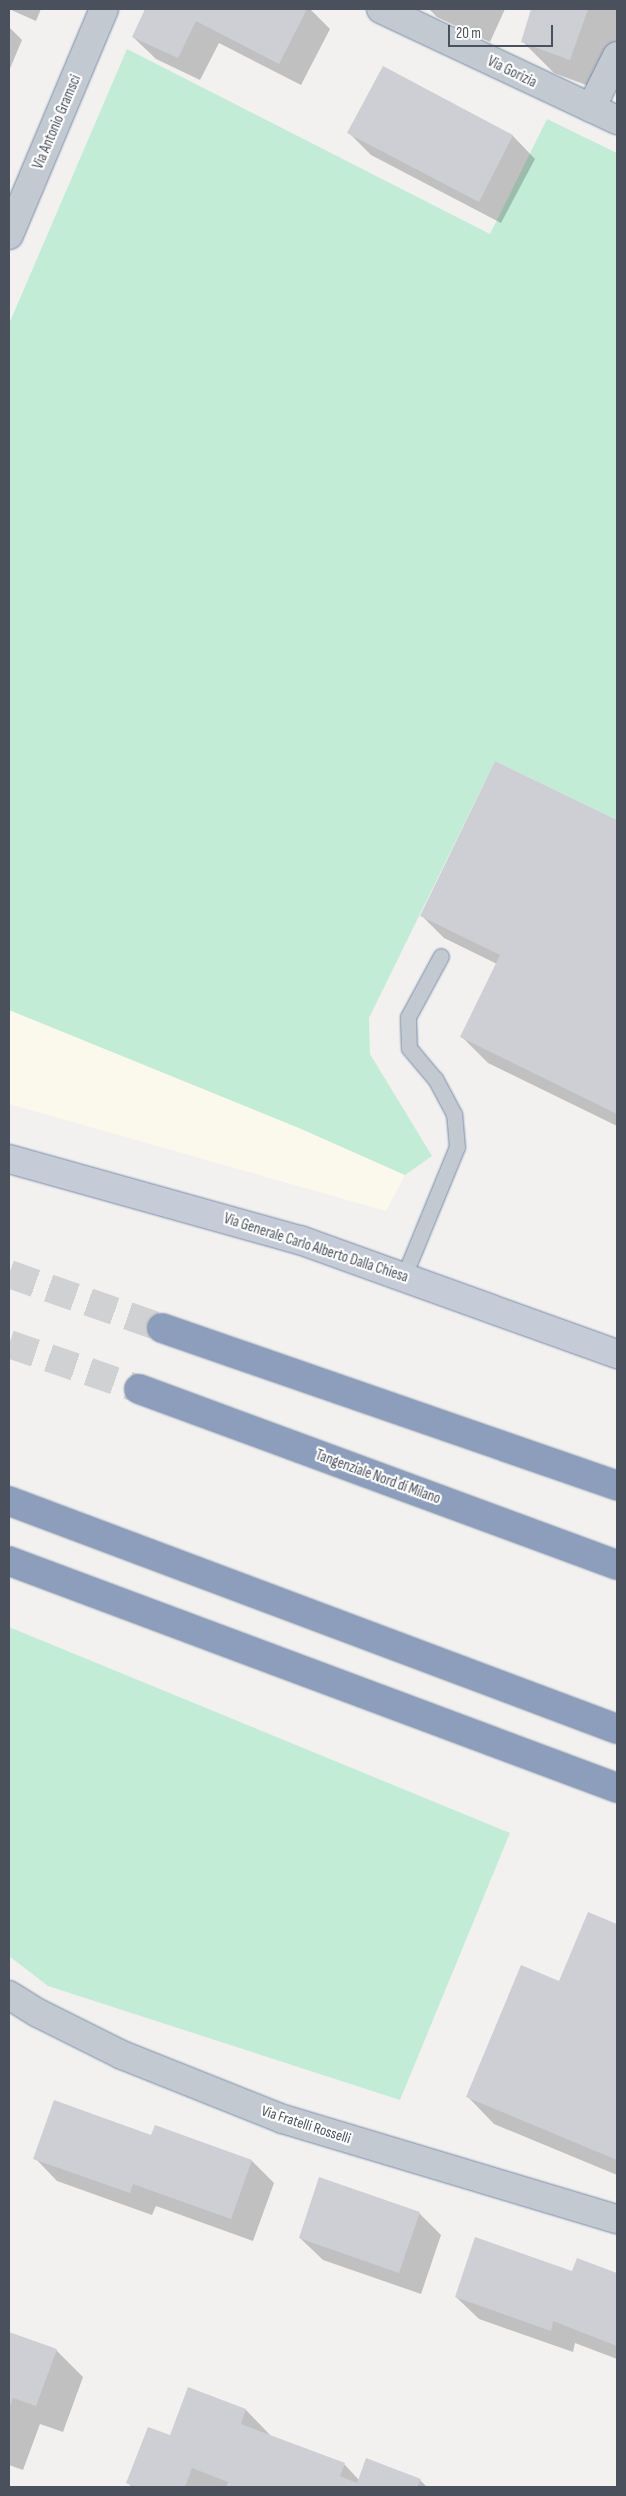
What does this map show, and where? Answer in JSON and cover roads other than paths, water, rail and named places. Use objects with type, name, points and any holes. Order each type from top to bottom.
[{"type":"highway","points":[[162,1328],[617,1486]]},
{"type":"highway","name":"Tangenziale Nord di Milano","points":[[139,1389],[617,1565]]},
{"type":"highway","points":[[9,1501],[617,1730]]},
{"type":"highway","points":[[9,1561],[617,1788]]},
{"type":"street","name":"Via Antonio Gramsci","points":[[9,235],[104,9]]},
{"type":"street","name":"Via Gorizia","points":[[381,9],[617,120]]},
{"type":"street","points":[[591,108],[617,56]]},
{"type":"street","name":"Via Generale Carlo Alberto Dalla Chiesa","points":[[9,1159],[300,1240],[617,1354]]},
{"type":"street","name":"Via Fratelli Rosselli","points":[[9,1995],[38,2013],[122,2055],[283,2119],[617,2219]]},
{"type":"lane","points":[[404,1276],[456,1147],[454,1114],[435,1079],[409,1048],[408,1017],[441,956]]},
{"type":"tunnel","points":[[9,1274],[162,1328]]},
{"type":"tunnel","points":[[9,1344],[139,1389]]}]
